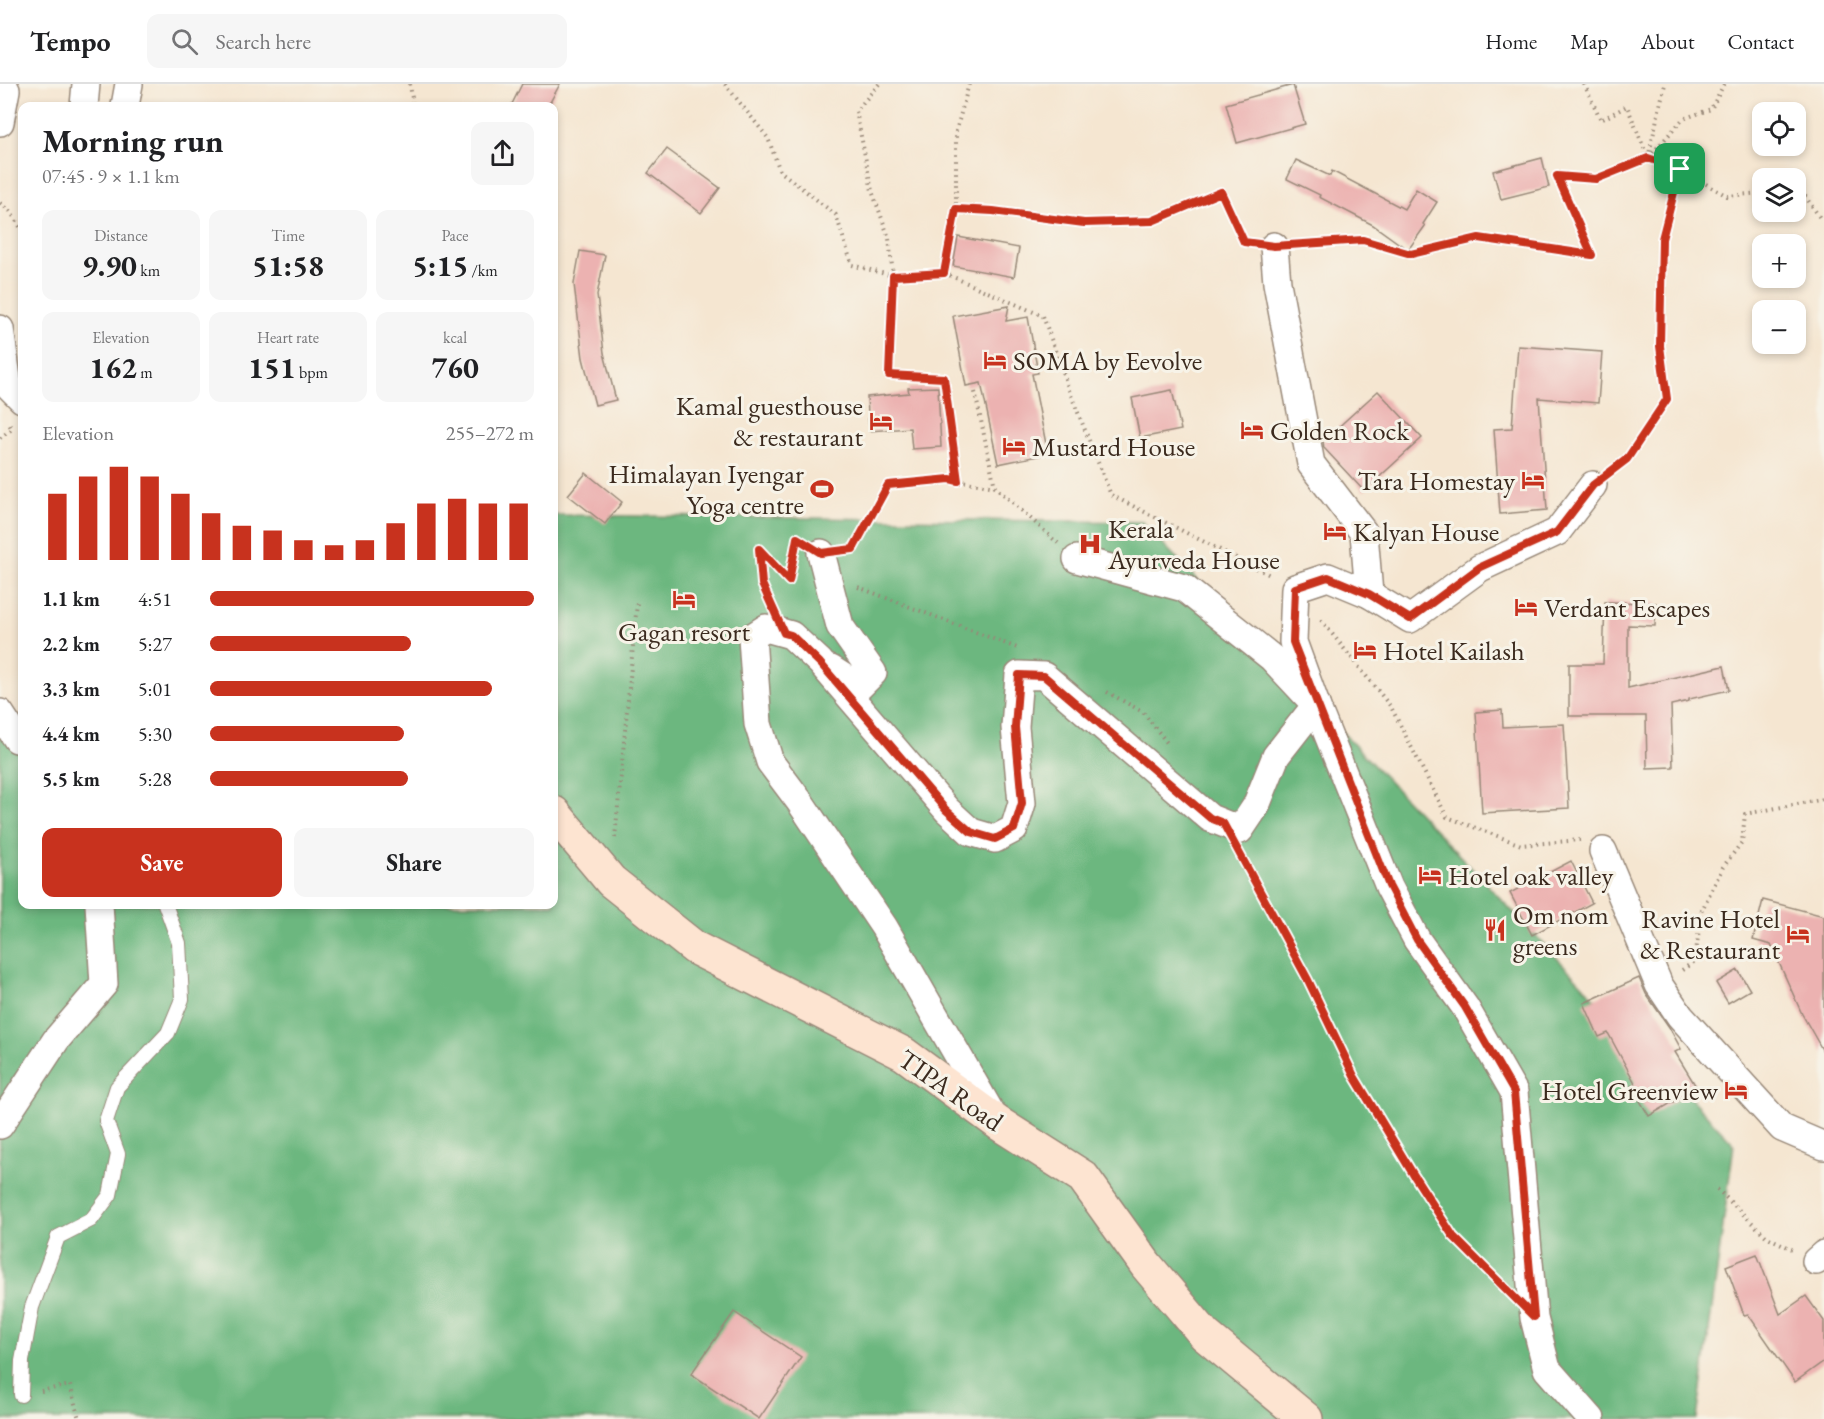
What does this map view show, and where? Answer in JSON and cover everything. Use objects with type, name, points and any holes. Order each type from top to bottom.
[{"type":"street","points":[[0,122],[6,90],[2,84]]},
{"type":"street","points":[[84,102],[86,84]]},
{"type":"street","points":[[126,102],[129,84]]},
{"type":"street","points":[[1274,246],[1277,283],[1311,464],[1364,533],[1369,594]]},
{"type":"street","points":[[0,329],[14,409]]},
{"type":"street","points":[[1592,1419],[1547,1369],[1534,1317],[1514,1092],[1465,1007],[1417,940],[1389,886],[1293,642],[1295,588],[1328,577],[1369,594],[1410,619],[1480,567],[1557,532],[1593,485]]},
{"type":"street","points":[[1077,560],[1184,588],[1272,658],[1316,705]]},
{"type":"street","points":[[820,663],[859,687],[873,673],[840,626],[824,564]]},
{"type":"street","points":[[998,1123],[884,927],[770,762],[758,724],[752,637],[766,628],[791,635],[820,663],[946,810],[971,832],[995,839],[1014,829],[1022,803],[1015,727],[1019,675],[1044,676],[1210,818],[1240,830],[1256,806],[1276,756],[1316,705]]},
{"type":"street","points":[[0,713],[18,739]]},
{"type":"street","name":"TIPA Road","points":[[558,818],[611,881],[695,948],[904,1054],[998,1123],[1083,1177],[1146,1265],[1205,1335],[1306,1419]]},
{"type":"street","points":[[1603,851],[1659,985],[1680,1016],[1782,1128],[1824,1146]]},
{"type":"street","points":[[0,1125],[56,1040],[104,984],[99,909]]},
{"type":"lane","points":[[21,1395],[22,1361],[32,1307],[58,1237],[91,1220],[110,1195],[118,1154],[106,1121],[117,1087],[168,1034],[182,999],[179,942],[167,909]]},
{"type":"path","points":[[410,84],[412,102]]},
{"type":"path","points":[[725,84],[768,138],[780,171],[837,215],[852,265],[893,276],[944,273],[1043,316],[1069,390],[1111,495],[1295,588],[1391,707],[1447,817],[1521,845],[1578,839],[1603,851]]},
{"type":"path","points":[[879,84],[856,111],[872,191],[889,238],[893,276],[889,375],[944,378],[958,481]]},
{"type":"path","points":[[944,273],[956,209],[956,131],[969,84]]},
{"type":"path","points":[[1584,84],[1601,120],[1627,106],[1648,158],[1680,169],[1728,196],[1752,194]]},
{"type":"path","points":[[1648,158],[1665,84]]},
{"type":"path","points":[[956,209],[993,211],[1084,223],[1152,221],[1221,192],[1244,242],[1274,246],[1363,240],[1411,254],[1479,238],[1592,255],[1557,176],[1596,179],[1648,158],[1683,119],[1711,109],[1724,84]]},
{"type":"path","points":[[1593,485],[1627,459],[1667,399],[1660,346],[1662,239],[1680,169]]},
{"type":"path","points":[[1806,197],[1820,218],[1824,218]]},
{"type":"path","points":[[0,203],[10,211],[18,224]]},
{"type":"path","points":[[975,392],[994,487]]},
{"type":"path","points":[[0,438],[12,429],[14,409]]},
{"type":"path","points":[[824,564],[853,549],[888,485],[950,479],[994,487],[1077,560]]},
{"type":"path","points":[[784,633],[762,584],[759,549],[789,581],[797,538],[824,564],[1022,650]]},
{"type":"path","points":[[611,881],[637,603]]},
{"type":"path","points":[[1102,689],[1143,712],[1170,747]]},
{"type":"path","points":[[1695,961],[1701,912],[1723,867],[1742,842],[1745,814],[1824,799]]},
{"type":"path","points":[[1223,823],[1308,980],[1354,1076],[1413,1174],[1453,1236],[1534,1317]]},
{"type":"path","points":[[1717,1189],[1767,1237],[1820,1257]]},
{"type":"path","points":[[21,1395],[70,1385],[79,1419]]},
{"type":"green space","points":[[558,515],[1142,522],[1734,1144],[1697,1419],[0,1419],[0,733],[18,733],[18,909],[558,909]]},
{"type":"building","points":[[522,84],[560,84],[550,102],[513,102]]},
{"type":"building","points":[[1293,85],[1305,124],[1237,143],[1226,104]]},
{"type":"building","points":[[667,149],[720,188],[701,213],[648,173]]},
{"type":"building","points":[[1542,158],[1549,187],[1501,199],[1493,171]]},
{"type":"building","points":[[1296,160],[1330,176],[1332,171],[1404,209],[1416,189],[1437,202],[1423,224],[1425,226],[1408,250],[1373,225],[1287,179]]},
{"type":"building","points":[[958,237],[1019,248],[1014,277],[953,266]]},
{"type":"building","points":[[580,251],[605,255],[597,295],[604,353],[616,400],[595,405],[583,358],[574,284]]},
{"type":"building","points":[[1009,306],[1006,321],[1028,317],[1038,373],[1032,374],[1048,454],[998,464],[981,383],[966,386],[953,316]]},
{"type":"building","points":[[1518,346],[1602,352],[1598,403],[1539,398],[1547,510],[1500,514],[1494,429],[1512,428]]},
{"type":"building","points":[[938,387],[941,447],[912,449],[910,428],[869,431],[867,397],[909,393],[908,388]]},
{"type":"building","points":[[1172,390],[1181,430],[1140,438],[1132,398]]},
{"type":"building","points":[[1378,391],[1422,438],[1364,491],[1324,448],[1323,441]]},
{"type":"building","points":[[586,473],[622,502],[605,524],[568,495]]},
{"type":"building","points":[[1605,602],[1656,603],[1655,626],[1628,625],[1628,688],[1724,666],[1729,690],[1671,705],[1673,767],[1647,768],[1646,716],[1569,716],[1569,664],[1603,664]]},
{"type":"building","points":[[1502,710],[1503,727],[1564,724],[1569,808],[1482,813],[1476,712]]},
{"type":"building","points":[[1571,861],[1592,903],[1532,935],[1510,893]]},
{"type":"building","points":[[1763,900],[1824,916],[1824,1053],[1802,1014],[1771,945],[1753,940]]},
{"type":"building","points":[[1738,970],[1750,990],[1728,1003],[1716,983]]},
{"type":"building","points":[[1639,978],[1646,994],[1681,1049],[1675,1052],[1697,1088],[1649,1116],[1631,1086],[1635,1083],[1608,1033],[1599,1037],[1584,1003]]},
{"type":"building","points":[[1757,1254],[1780,1314],[1806,1296],[1824,1321],[1824,1361],[1795,1382],[1748,1314],[1744,1315],[1726,1266]]},
{"type":"building","points":[[734,1312],[801,1357],[759,1419],[691,1374]]},
{"type":"place","name":"SOMA by Eevolve","points":[[995,360]]},
{"type":"place","name":"Kamal guesthouse & restaurant","points":[[881,421]]},
{"type":"place","name":"Golden Rock","points":[[1252,430]]},
{"type":"place","name":"Mustard House","points":[[1014,446]]},
{"type":"place","name":"Tara Homestay","points":[[1533,480]]},
{"type":"place","name":"Himalayan Iyengar Yoga centre","points":[[822,489]]},
{"type":"place","name":"Kalyan House","points":[[1335,531]]},
{"type":"place","name":"Kerala Ayurveda House","points":[[1090,544]]},
{"type":"place","name":"Gagan resort","points":[[684,599]]},
{"type":"place","name":"Verdant Escapes","points":[[1526,607]]},
{"type":"place","name":"Hotel Kailash","points":[[1365,650]]},
{"type":"place","name":"Hotel oak valley","points":[[1430,875]]},
{"type":"place","name":"Om nom greens","points":[[1495,930]]},
{"type":"place","name":"Ravine Hotel & Restaurant","points":[[1798,934]]},
{"type":"place","name":"Hotel Greenview","points":[[1736,1090]]},
{"type":"route","points":[[1648,158],[1680,169],[1662,239],[1660,346],[1667,399],[1627,459],[1593,485],[1557,532],[1480,567],[1410,619],[1369,594],[1328,577],[1295,588],[1293,642],[1389,886],[1417,940],[1465,1007],[1514,1092],[1534,1317],[1453,1236],[1413,1174],[1354,1076],[1308,980],[1223,823],[1210,818],[1044,676],[1019,675],[1015,727],[1022,803],[1014,829],[995,839],[971,832],[946,810],[820,663],[791,635],[784,633],[762,584],[759,549],[789,581],[797,538],[821,553],[853,549],[888,485],[950,479],[958,481],[944,378],[889,375],[893,276],[944,273],[956,209],[993,211],[1084,223],[1152,221],[1221,192],[1244,242],[1274,246],[1363,240],[1411,254],[1479,238],[1592,255],[1557,176],[1596,179],[1648,158]]}]
